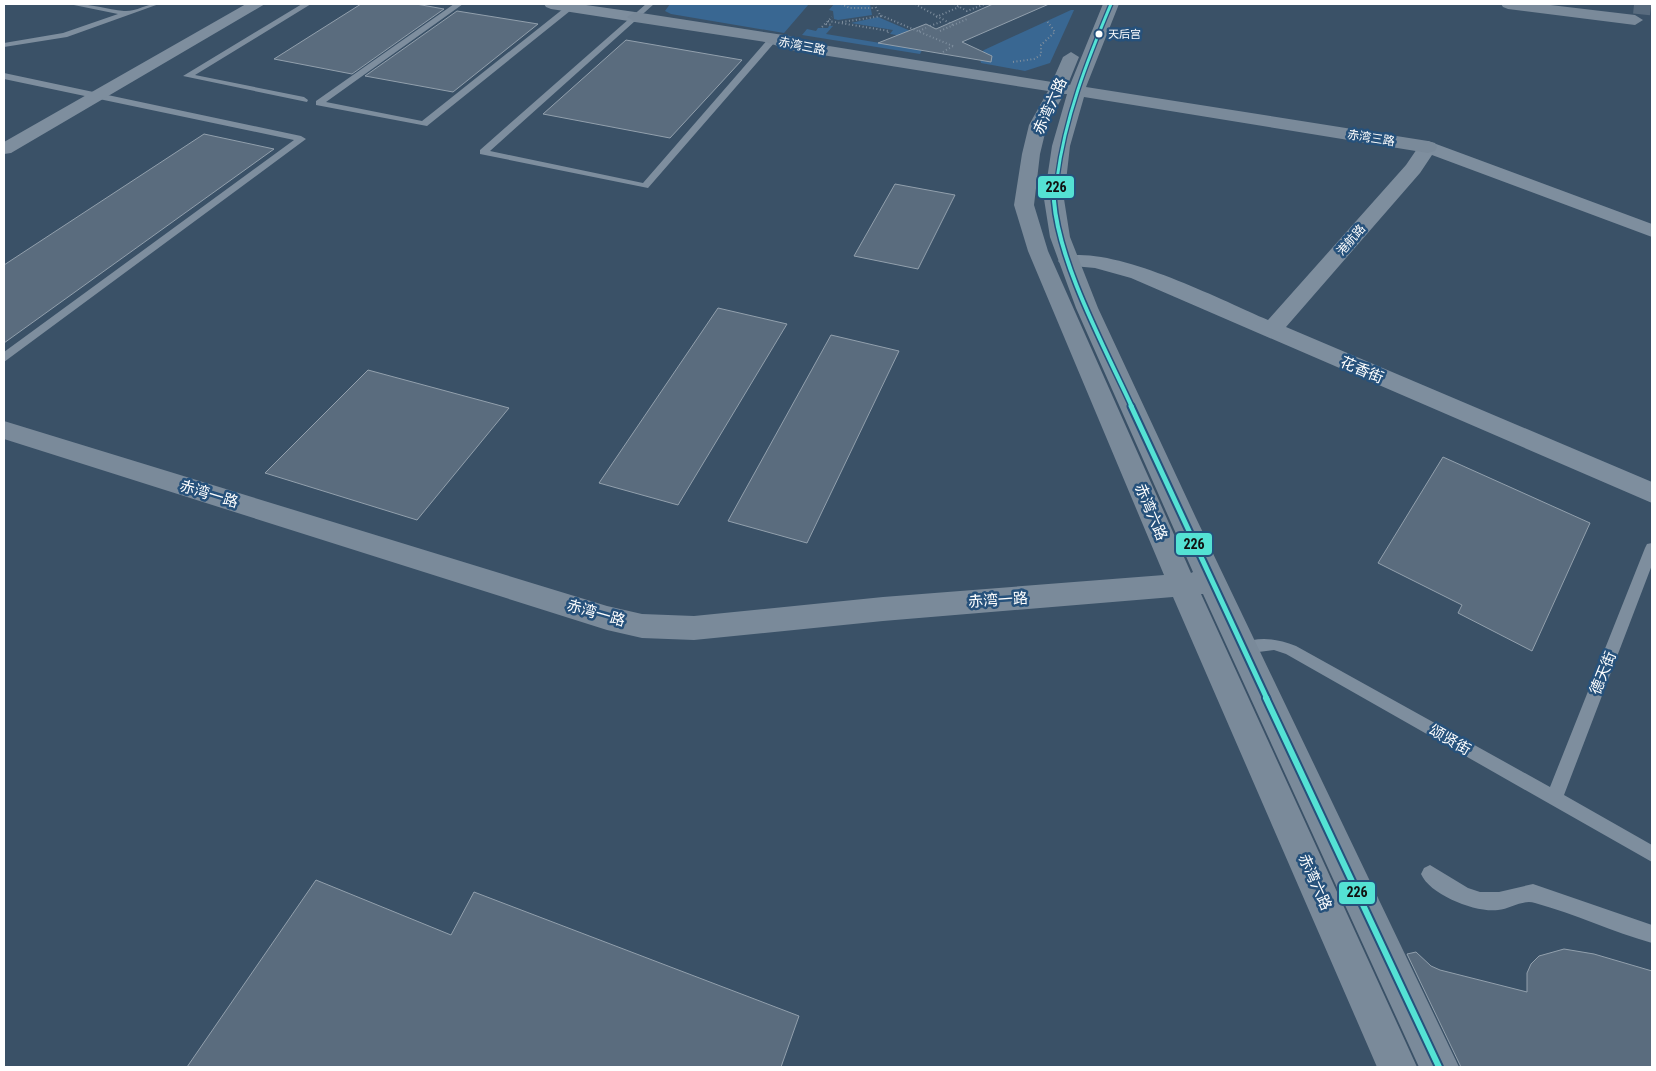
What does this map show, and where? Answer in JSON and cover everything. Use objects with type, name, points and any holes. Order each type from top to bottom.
[{"type":"street","points":[[4,150],[257,4]]},
{"type":"street","points":[[552,4],[772,40]]},
{"type":"street","name":"赤湾六路","points":[[1095,4],[1065,87],[1061,146],[1054,189],[1055,215],[1060,237],[1198,583],[1397,1067]]},
{"type":"street","name":"赤湾六路","points":[[1111,4],[1065,87],[1038,125],[1031,154],[1024,205],[1027,221],[1038,251],[1198,583],[1243,648],[1439,1067]]},
{"type":"street","points":[[1508,4],[1630,10]]},
{"type":"street","name":"赤湾三路","points":[[772,40],[791,45],[978,75],[1065,87]]},
{"type":"street","name":"赤湾三路","points":[[772,40],[806,43],[1428,147],[1652,231]]},
{"type":"street","points":[[978,75],[1011,87],[1026,96],[1036,110],[1038,125]]},
{"type":"street","name":"港航路","points":[[1271,330],[1413,169],[1428,147]]},
{"type":"street","name":"花香街","points":[[1069,261],[1096,262],[1139,274],[1652,493]]},
{"type":"street","name":"赤湾一路","points":[[4,430],[598,615],[642,626],[694,628],[884,608],[1198,583]]},
{"type":"lane","points":[[73,4],[126,13]]},
{"type":"lane","points":[[4,45],[64,35],[155,4]]},
{"type":"lane","points":[[304,100],[187,76],[307,4]]},
{"type":"lane","points":[[459,4],[319,103],[424,124],[571,7]]},
{"type":"lane","points":[[650,4],[483,152],[645,186],[772,40]]},
{"type":"lane","points":[[4,76],[301,139],[4,358]]},
{"type":"lane","name":"德天街","points":[[1554,798],[1652,548]]},
{"type":"lane","name":"颂贤街","points":[[1243,648],[1274,644],[1292,650],[1652,854]]},
{"type":"lane","points":[[1430,874],[1458,893],[1471,899],[1498,901],[1521,894],[1533,893],[1652,934]]},
{"type":"path","points":[[841,4],[850,8],[874,8],[883,16],[955,47]]},
{"type":"path","points":[[915,4],[936,18],[953,24]]},
{"type":"path","points":[[954,4],[967,11],[985,4]]},
{"type":"path","points":[[979,6],[983,8]]},
{"type":"path","points":[[936,18],[960,7]]},
{"type":"path","points":[[839,22],[883,16]]},
{"type":"path","points":[[822,27],[832,17]]},
{"type":"path","points":[[940,30],[967,19]]},
{"type":"path","points":[[930,26],[943,20]]},
{"type":"path","points":[[828,21],[889,31],[887,33]]},
{"type":"path","points":[[1006,65],[1042,55],[1041,45],[1055,32],[1047,21]]},
{"type":"path","points":[[826,24],[833,25]]},
{"type":"path","points":[[918,31],[926,28]]},
{"type":"shaded area","points":[[670,4],[809,4],[784,33],[671,14],[665,11]]},
{"type":"shaded area","points":[[834,4],[870,4],[872,15],[834,19],[833,11],[829,10]]},
{"type":"shaded area","points":[[1074,10],[1050,63],[1025,71],[981,63],[979,55],[984,50]]},
{"type":"shaded area","points":[[878,17],[934,41],[890,34],[893,30],[851,23]]},
{"type":"shaded area","points":[[833,26],[826,34],[922,50],[920,54],[802,35],[807,29],[816,31],[818,28],[828,28]]},
{"type":"building","points":[[361,4],[416,4],[444,9],[352,74],[274,59]]},
{"type":"building","points":[[993,4],[1049,4],[962,42],[992,56],[991,62],[878,43],[926,24],[936,29]]},
{"type":"building","points":[[457,11],[538,24],[453,92],[365,76]]},
{"type":"building","points":[[626,40],[742,60],[670,138],[543,114]]},
{"type":"building","points":[[204,134],[274,149],[4,343],[4,265]]},
{"type":"building","points":[[895,184],[955,195],[918,269],[854,256]]},
{"type":"building","points":[[718,308],[787,324],[678,505],[599,483]]},
{"type":"building","points":[[831,335],[899,351],[807,543],[728,521]]},
{"type":"building","points":[[368,370],[509,408],[417,520],[265,473]]},
{"type":"building","points":[[1443,457],[1590,523],[1532,651],[1458,613],[1462,605],[1378,563]]},
{"type":"building","points":[[316,880],[451,935],[474,892],[799,1016],[781,1067],[187,1067]]},
{"type":"building","points":[[1564,949],[1594,954],[1652,971],[1652,1067],[1461,1067],[1407,954],[1416,952],[1431,966],[1440,970],[1527,992],[1527,973],[1531,964],[1539,956]]},
{"type":"tunnel","points":[[1634,5],[1652,7]]},
{"type":"transit line","name":"226","points":[[1111,4],[1081,76],[1061,146],[1054,199],[1060,237],[1087,308],[1182,518],[1439,1067]]},
{"type":"place","name":"天后宫","points":[[1099,34]]}]
